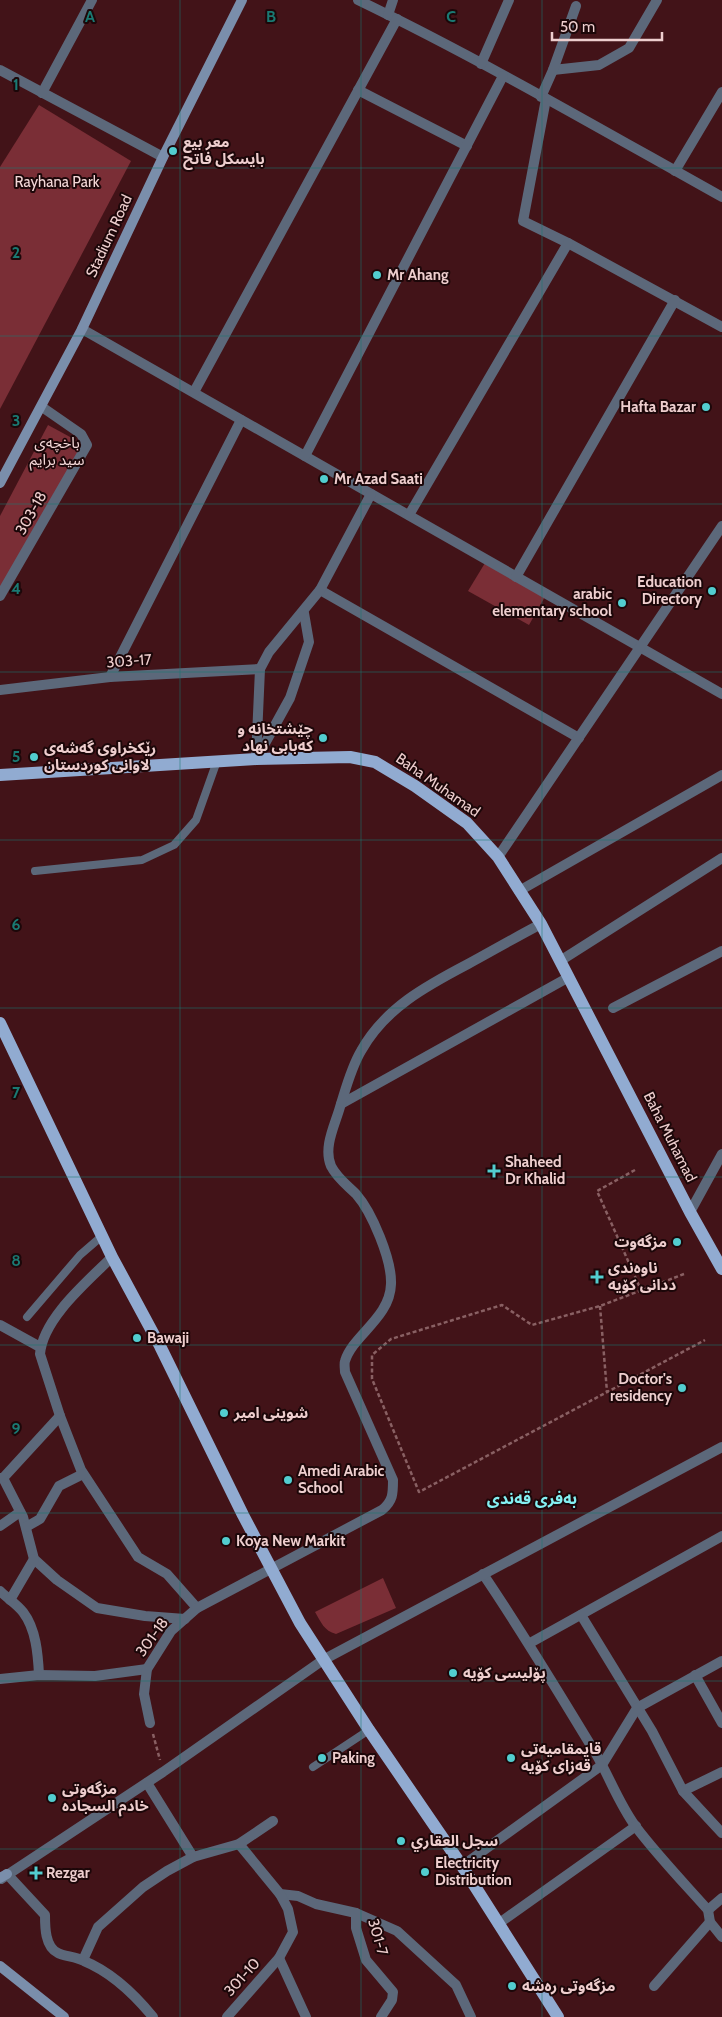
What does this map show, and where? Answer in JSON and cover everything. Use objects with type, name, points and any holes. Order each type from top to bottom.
[{"type":"main road","name":"Stadium Road","points":[[0,483],[82,329],[162,157],[242,0]]},
{"type":"main road","name":"Baha Muhamad","points":[[0,775],[217,761],[350,757],[375,762],[391,770],[467,823],[498,857],[541,924],[690,1212],[722,1269]]},
{"type":"main road","points":[[0,1024],[112,1257],[300,1623],[369,1730],[462,1866],[558,2017]]},
{"type":"main road","points":[[0,1966],[64,2017]]},
{"type":"street","points":[[42,92],[92,0]]},
{"type":"street","points":[[358,0],[544,98],[722,197]]},
{"type":"street","points":[[194,392],[358,90],[392,17],[393,0]]},
{"type":"street","points":[[481,64],[509,0]]},
{"type":"street","points":[[553,70],[598,65],[629,48],[657,0]]},
{"type":"street","points":[[576,6],[544,98],[523,221],[568,243],[722,326]]},
{"type":"street","points":[[0,70],[162,157]]},
{"type":"street","points":[[305,456],[503,76]]},
{"type":"street","points":[[358,90],[467,146]]},
{"type":"street","points":[[675,171],[722,92]]},
{"type":"street","points":[[409,515],[568,243]]},
{"type":"street","points":[[516,577],[676,300]]},
{"type":"street","points":[[82,329],[722,694]]},
{"type":"street","name":"303-18","points":[[0,596],[87,445],[81,434],[42,407]]},
{"type":"street","points":[[110,677],[241,420]]},
{"type":"street","points":[[256,759],[260,669],[269,652],[304,613],[320,590],[371,494]]},
{"type":"street","points":[[498,857],[722,526]]},
{"type":"street","points":[[320,590],[579,738]]},
{"type":"street","points":[[256,759],[290,698],[309,642],[304,613]]},
{"type":"street","name":"303-17","points":[[0,690],[110,677],[260,669]]},
{"type":"street","points":[[519,891],[722,775]]},
{"type":"street","points":[[560,961],[722,858]]},
{"type":"street","name":"301-18","points":[[150,1723],[144,1694],[146,1669],[171,1632],[197,1608],[272,1570],[390,1504],[393,1494],[393,1480],[345,1372],[345,1362],[354,1346],[376,1321],[386,1302],[391,1286],[390,1270],[378,1230],[362,1203],[334,1172],[330,1163],[329,1144],[349,1077],[361,1051],[377,1027],[397,1007],[420,990],[541,924]]},
{"type":"street","points":[[612,1008],[722,951]]},
{"type":"street","points":[[341,1104],[569,977]]},
{"type":"street","points":[[690,1212],[722,1154]]},
{"type":"street","points":[[112,1257],[70,1298],[56,1316],[40,1347],[40,1354],[60,1416],[83,1474],[138,1556],[167,1574],[197,1608]]},
{"type":"street","points":[[0,1325],[40,1347]]},
{"type":"street","points":[[60,1416],[1,1478],[20,1512],[34,1559],[57,1580],[97,1608],[145,1616],[185,1619]]},
{"type":"street","points":[[152,2017],[138,1998],[98,1967],[83,1960],[58,1953],[50,1944],[45,1932],[45,1915],[2,1878],[164,1772],[323,1660],[722,1448]]},
{"type":"street","points":[[26,1527],[40,1519],[59,1486],[83,1474]]},
{"type":"street","points":[[0,1526],[20,1512]]},
{"type":"street","points":[[530,1643],[722,1536]]},
{"type":"street","points":[[10,1600],[34,1559]]},
{"type":"street","points":[[483,1574],[530,1643],[602,1765],[618,1800],[636,1826],[708,1910],[710,1922],[722,1937]]},
{"type":"street","points":[[0,1591],[22,1611],[30,1624],[38,1655],[39,1675]]},
{"type":"street","points":[[581,1615],[652,1731],[683,1791],[722,1833]]},
{"type":"street","points":[[462,1866],[602,1765],[637,1708],[722,1660]]},
{"type":"street","points":[[0,1678],[39,1675],[95,1676],[146,1669]]},
{"type":"street","points":[[695,1676],[722,1723]]},
{"type":"street","points":[[683,1791],[721,1774]]},
{"type":"street","points":[[146,1783],[193,1857]]},
{"type":"street","points":[[83,1960],[98,1927],[143,1887],[193,1857],[239,1844],[273,1820]]},
{"type":"street","points":[[498,1924],[636,1826]]},
{"type":"street","name":"301-10","points":[[227,2017],[279,1958],[293,1932],[288,1909],[280,1894],[239,1844]]},
{"type":"street","points":[[280,1894],[298,1896],[316,1904],[356,1913],[397,1931],[456,1985],[471,2017]]},
{"type":"street","points":[[708,1910],[722,1898]]},
{"type":"street","name":"301-7","points":[[356,1913],[356,1928],[366,1960],[393,1992],[392,2000],[381,2017]]},
{"type":"street","points":[[654,1986],[710,1922]]},
{"type":"street","points":[[279,1958],[306,2017]]},
{"type":"lane","points":[[35,871],[142,860],[174,845],[196,820],[217,761]]},
{"type":"lane","points":[[27,1317],[80,1255],[102,1236]]},
{"type":"lane","points":[[313,1766],[369,1730]]},
{"type":"path","points":[[635,1170],[597,1191],[641,1290]]},
{"type":"path","points":[[684,1274],[600,1306],[532,1325],[502,1305],[391,1339],[372,1355],[372,1380],[420,1492],[705,1340]]},
{"type":"path","points":[[600,1306],[607,1392]]},
{"type":"path","points":[[150,1723],[164,1772]]},
{"type":"green space","name":"Rayhana Park","points":[[39,105],[131,161],[0,409],[0,167]]},
{"type":"green space","name":"باخچه‌ی سید برایم","points":[[48,425],[83,444],[0,590],[0,516]]},
{"type":"green space","points":[[485,563],[546,595],[529,625],[468,591]]},
{"type":"green space","points":[[383,1578],[396,1608],[336,1634],[328,1631],[323,1626],[315,1612]]},
{"type":"place","name":"معر بيع بايسكل فاتح","points":[[173,151]]},
{"type":"place","name":"Mr Ahang","points":[[377,275]]},
{"type":"place","name":"Hafta Bazar","points":[[706,407]]},
{"type":"place","name":"Mr Azad Saati","points":[[324,479]]},
{"type":"place","name":"Education Directory","points":[[712,591]]},
{"type":"place","name":"arabic elementary school","points":[[622,603]]},
{"type":"place","name":"چێشتخانە و کەبابی نھاد","points":[[323,738]]},
{"type":"place","name":"رێكخراوی گه‌شه‌ی لاوانی كوردستان","points":[[34,757]]},
{"type":"place","name":"Shaheed Dr Khalid","points":[[494,1171]]},
{"type":"place","name":"مزگەوت","points":[[677,1242]]},
{"type":"place","name":"ناوەندی ددانی کۆیە","points":[[597,1277]]},
{"type":"place","name":"Bawaji","points":[[137,1338]]},
{"type":"place","name":"Doctor's residency","points":[[682,1388]]},
{"type":"place","name":"شوينى امير","points":[[224,1413]]},
{"type":"place","name":"Amedi Arabic School","points":[[288,1480]]},
{"type":"place","name":"Koya New Markit","points":[[226,1541]]},
{"type":"place","name":"پۆلیسی كۆیه‌","points":[[453,1673]]},
{"type":"place","name":"Paking","points":[[322,1758]]},
{"type":"place","name":"قایمقامیه‌تی قه‌زای كۆیه‌","points":[[511,1758]]},
{"type":"place","name":"مزگه‌وتی خادم السجاده","points":[[52,1798]]},
{"type":"place","name":"سجل العقاري","points":[[401,1841]]},
{"type":"place","name":"Electricity Distribution","points":[[425,1872]]},
{"type":"place","name":"Rezgar","points":[[36,1873]]},
{"type":"place","name":"مزگەوتی رەشە","points":[[512,1986]]},
{"type":"district","name":"بەفری قەندی","points":[[532,1498]]}]
